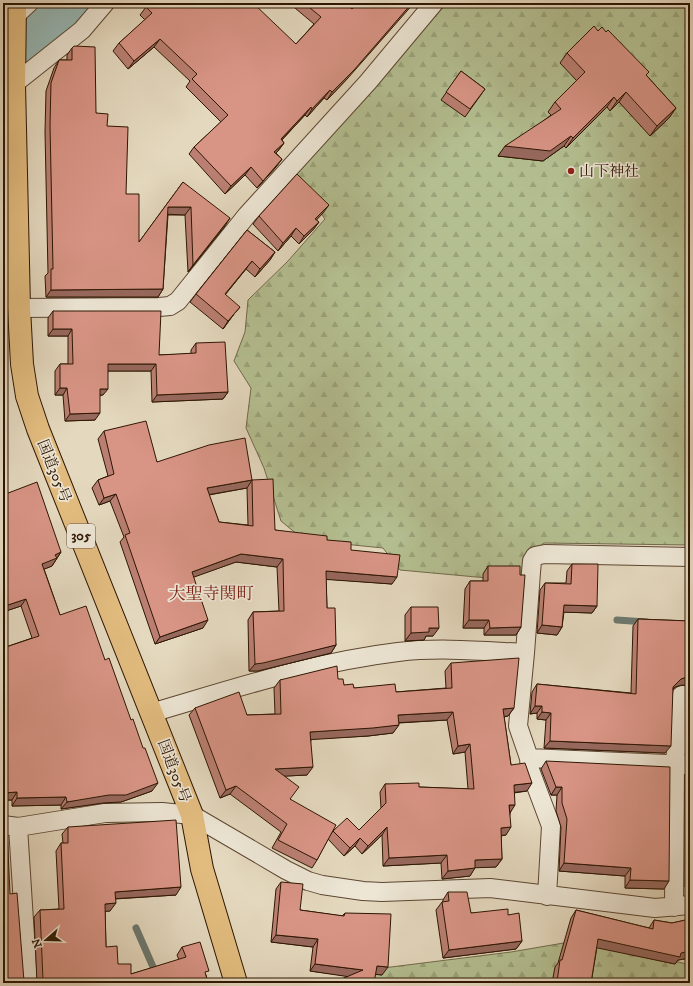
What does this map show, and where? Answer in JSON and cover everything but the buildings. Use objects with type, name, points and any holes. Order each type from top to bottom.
[{"type":"highway","name":"国道305号","points":[[15,15],[10,82],[18,308],[22,364],[27,396],[38,429],[192,816],[202,869],[236,983]]},
{"type":"street","points":[[10,82],[82,30],[105,3]]},
{"type":"street","points":[[18,308],[158,307],[170,306],[178,301],[247,215],[368,82],[434,3]]},
{"type":"street","points":[[547,896],[551,826],[530,770],[529,758],[518,726],[532,561],[535,556],[545,554],[690,557]]},
{"type":"street","points":[[151,713],[335,661],[400,652],[472,650],[525,653]]},
{"type":"street","points":[[28,983],[11,826],[104,813],[162,812],[192,816],[308,881],[363,892],[490,888],[655,908],[682,906],[682,765],[677,699],[682,695],[690,695]]},
{"type":"street","points":[[529,758],[682,765]]},
{"type":"green space","points":[[447,3],[690,3],[690,545],[544,543],[525,557],[520,581],[400,570],[383,548],[304,540],[281,521],[264,468],[246,428],[251,388],[234,361],[245,332],[248,300],[288,261],[325,219],[294,177]]},
{"type":"green space","points":[[587,939],[690,965],[690,983],[351,983],[375,969],[511,952]]},
{"type":"waterway","points":[[3,53],[27,41],[72,3]]},
{"type":"waterway","points":[[617,620],[646,622]]},
{"type":"waterway","points":[[136,928],[157,976],[156,983]]},
{"type":"place","name":"山下神社","points":[[571,171]]},
{"type":"district","name":"大聖寺関町","points":[[211,594]]}]
